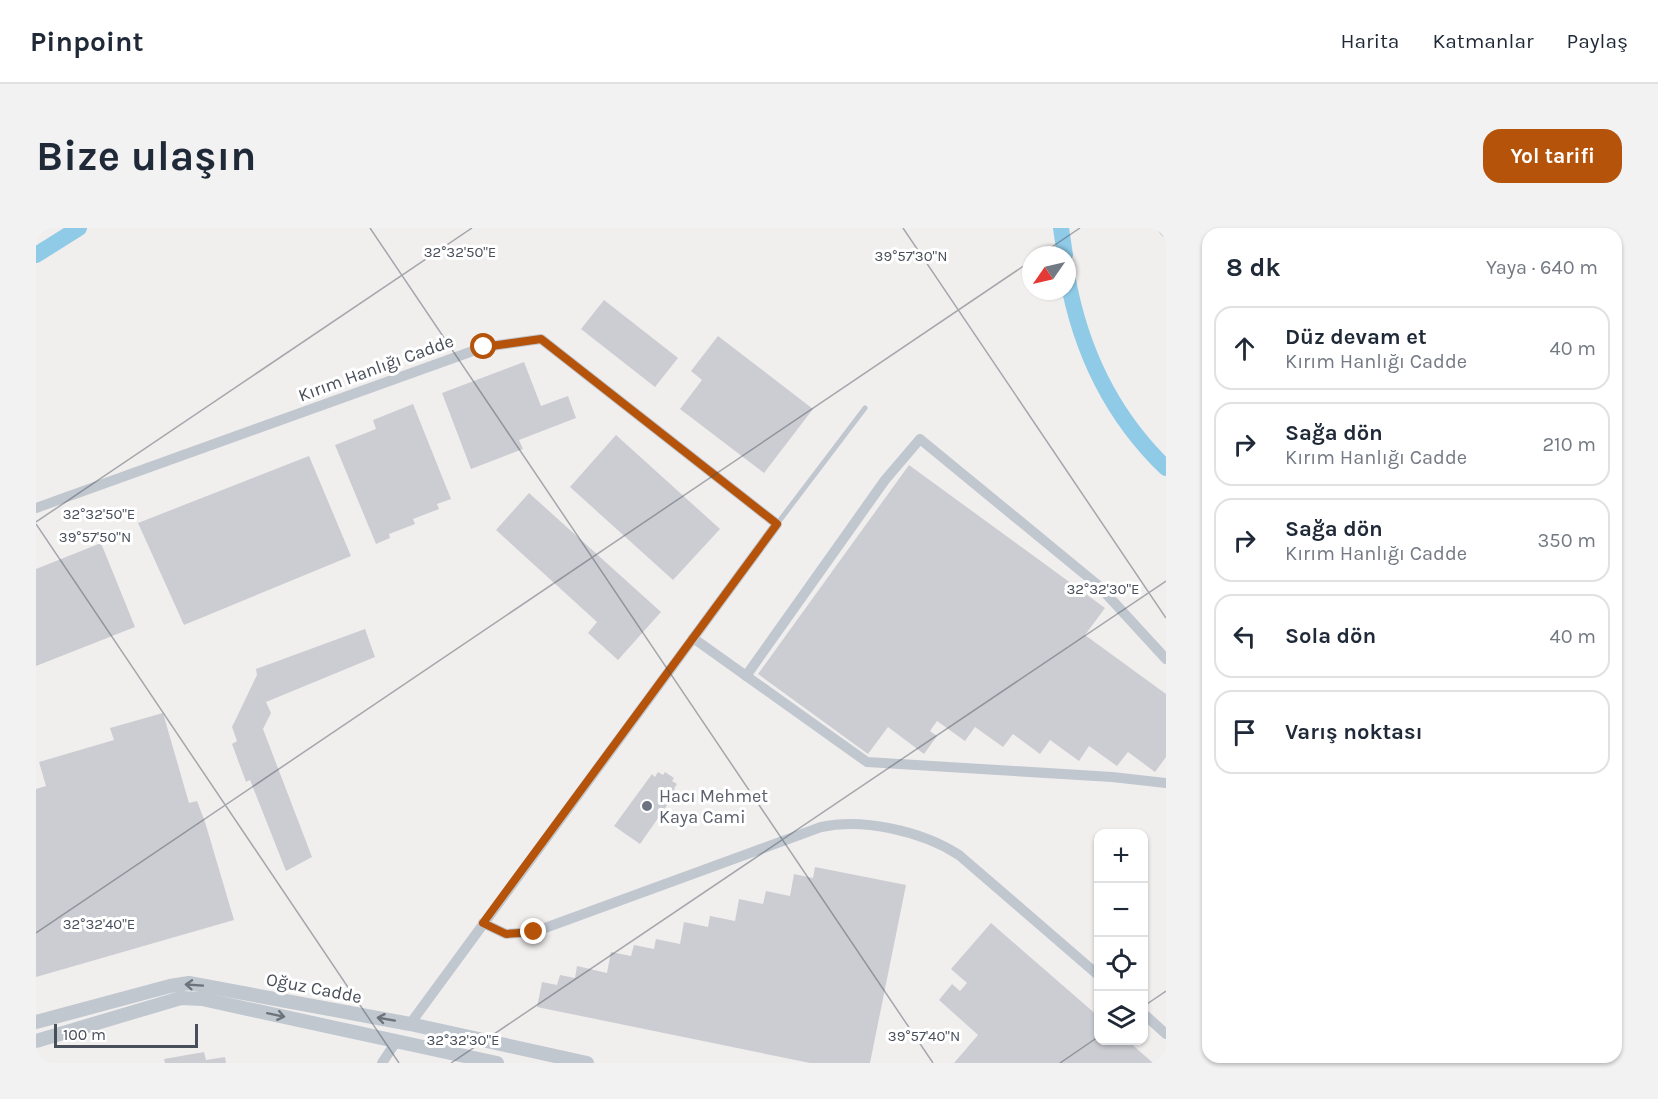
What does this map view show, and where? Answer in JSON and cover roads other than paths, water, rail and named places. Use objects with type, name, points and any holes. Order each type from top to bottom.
[{"type":"street","points":[[1162,228],[1166,233]]},
{"type":"street","name":"Kırım Hanlığı Cadde","points":[[36,508],[484,347],[541,339],[777,524]]},
{"type":"street","points":[[746,676],[885,480],[920,439],[1099,586],[1166,659]]},
{"type":"street","points":[[382,1063],[777,524]]},
{"type":"street","points":[[693,638],[867,762],[1112,777],[1166,783]]},
{"type":"street","points":[[483,923],[506,934],[534,932],[821,826],[865,824],[939,843],[959,855],[1094,972]]},
{"type":"street","name":"Oğuz Cadde","points":[[36,1022],[189,983],[410,1024],[587,1063]]},
{"type":"street","name":"Oğuz Cadde","points":[[36,1041],[181,998],[202,999],[497,1063]]},
{"type":"street","points":[[1148,1018],[1166,1034]]},
{"type":"lane","points":[[777,524],[865,408]]},
{"type":"waterway","points":[[36,255],[79,228]]},
{"type":"waterway","points":[[1061,228],[1064,246]]},
{"type":"waterway","points":[[1073,300],[1090,355],[1114,404],[1147,448],[1166,468]]},
{"type":"place","name":"Hacı Mehmet Kaya Cami","points":[[647,806]]}]
